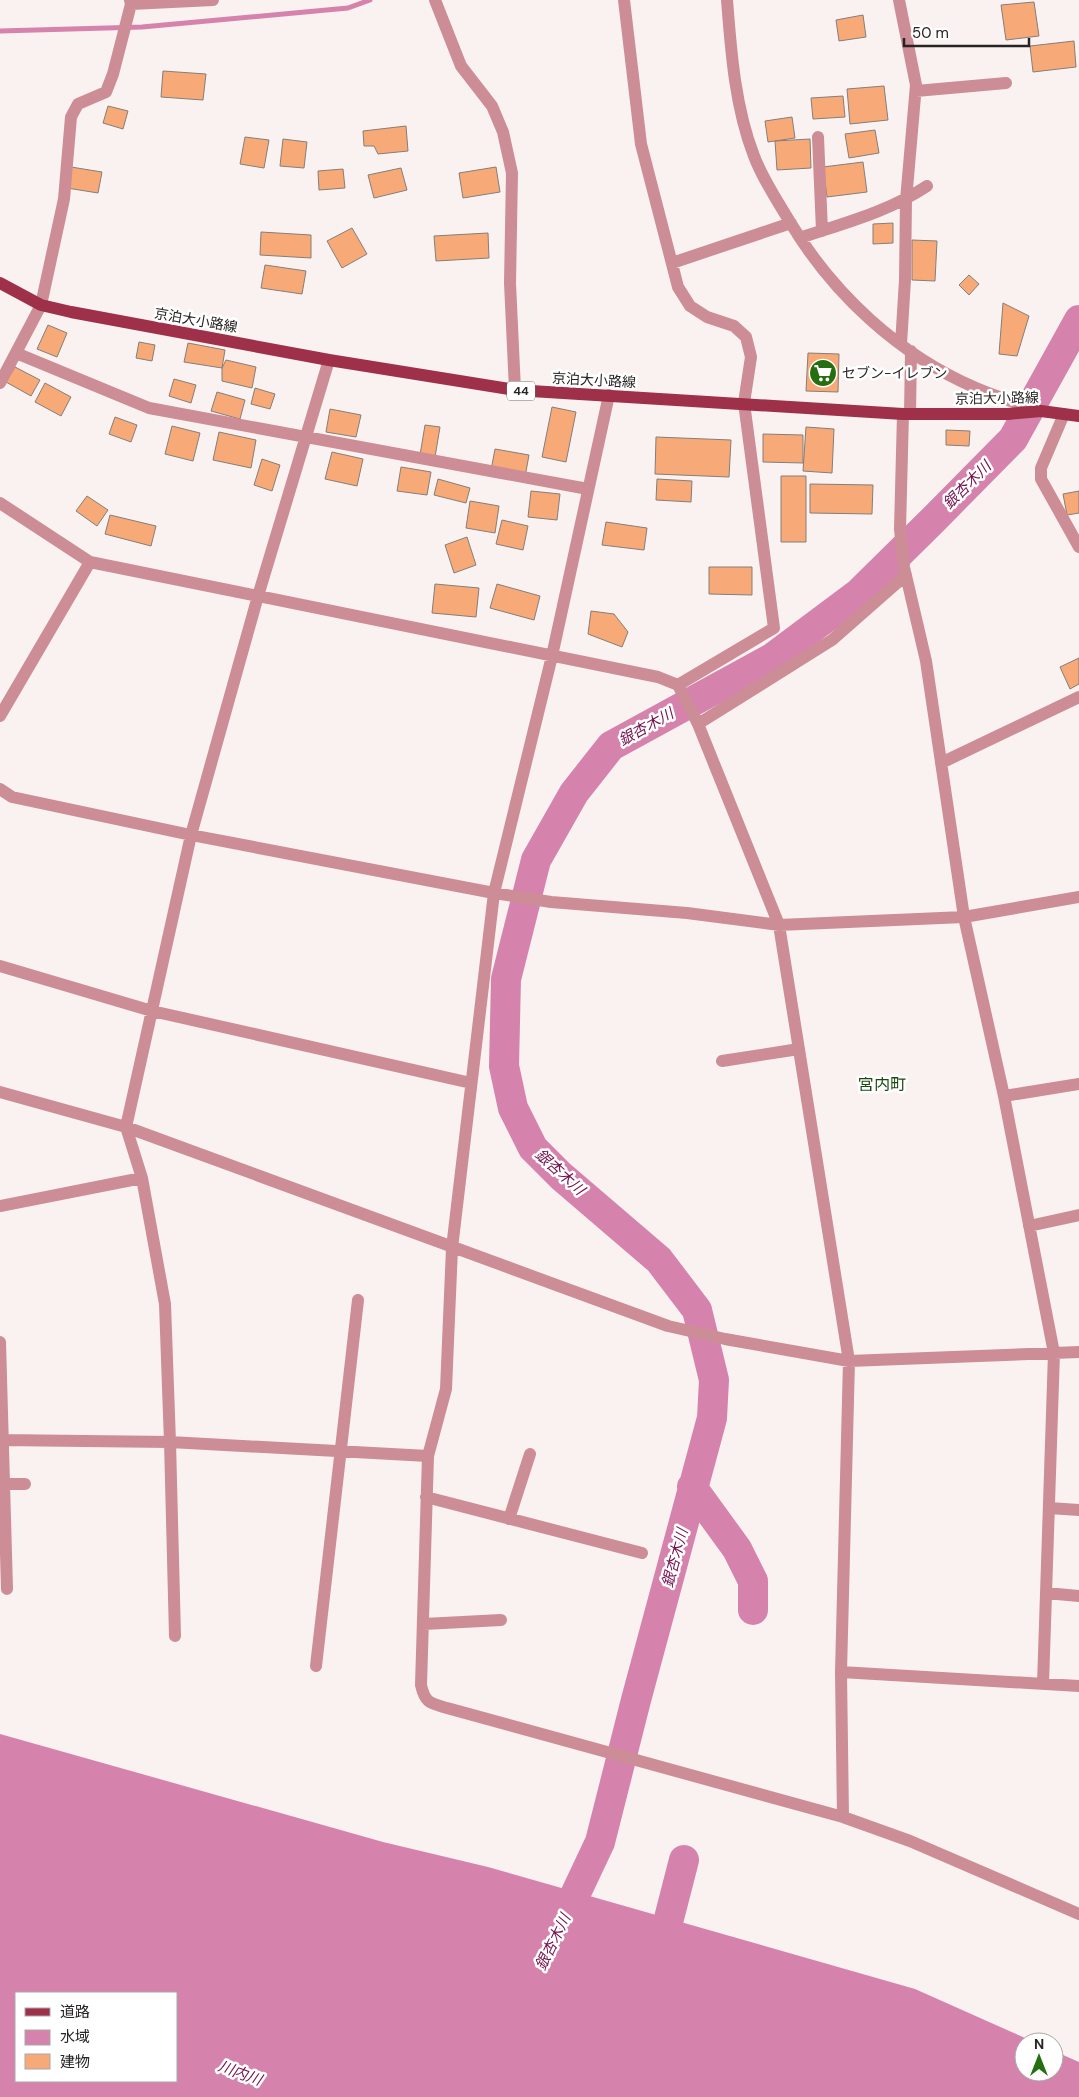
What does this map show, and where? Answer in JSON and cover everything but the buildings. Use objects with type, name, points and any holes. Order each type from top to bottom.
[{"type":"main road","name":"京泊大小路線","points":[[0,283],[41,305],[71,312],[329,360],[515,390],[907,414],[1046,412],[1079,416]]},
{"type":"street","points":[[0,383],[41,305],[64,199],[71,117],[78,104],[106,92],[113,74],[131,2],[213,0]]},
{"type":"street","points":[[435,0],[461,66],[492,106],[503,132],[512,173],[510,283],[515,390]]},
{"type":"street","points":[[624,0],[641,144],[678,287],[690,306],[707,317],[734,326],[746,337],[751,357],[744,403],[774,628],[678,686]]},
{"type":"street","points":[[727,0],[731,52],[739,105],[754,155],[770,191],[800,238],[848,300],[868,319],[906,348],[943,372],[976,388],[1046,412]]},
{"type":"street","points":[[899,0],[916,85],[906,200],[907,414],[900,529],[905,571],[926,661],[964,917],[1004,1096],[1054,1354],[1044,1684]]},
{"type":"street","points":[[916,91],[1006,83]]},
{"type":"street","points":[[818,137],[822,231]]},
{"type":"street","points":[[800,238],[866,217],[906,200],[927,186]]},
{"type":"street","points":[[672,263],[791,223]]},
{"type":"street","points":[[16,353],[149,408],[588,489]]},
{"type":"street","points":[[174,1636],[170,1442],[164,1304],[142,1178],[126,1127],[191,835],[258,596],[329,360]]},
{"type":"street","points":[[609,396],[552,656],[494,893],[452,1248],[446,1389],[428,1456],[421,1685],[424,1697],[432,1704],[843,1817],[910,1840],[1079,1914]]},
{"type":"street","points":[[1064,414],[1041,468],[1041,479],[1079,547]]},
{"type":"street","points":[[0,503],[90,562],[658,677],[678,686],[698,724],[779,925],[849,1361],[841,1672],[843,1817]]},
{"type":"street","points":[[0,716],[90,562]]},
{"type":"street","points":[[698,724],[832,640],[905,571]]},
{"type":"street","points":[[941,763],[1079,697]]},
{"type":"street","points":[[0,789],[12,798],[191,835],[494,893],[551,902],[687,913],[779,925],[964,917],[1079,897]]},
{"type":"street","points":[[0,966],[152,1011],[471,1083]]},
{"type":"street","points":[[722,1061],[799,1049]]},
{"type":"street","points":[[1004,1096],[1079,1084]]},
{"type":"street","points":[[0,1092],[126,1127],[668,1326],[725,1339],[849,1361],[1079,1352]]},
{"type":"street","points":[[0,1206],[142,1178]]},
{"type":"street","points":[[1029,1226],[1079,1215]]},
{"type":"street","points":[[316,1666],[358,1300]]},
{"type":"street","points":[[0,1342],[7,1590]]},
{"type":"street","points":[[2,1440],[170,1442],[428,1456]]},
{"type":"street","points":[[509,1519],[530,1454]]},
{"type":"street","points":[[4,1484],[26,1484]]},
{"type":"street","points":[[426,1497],[642,1553]]},
{"type":"street","points":[[1049,1508],[1079,1510]]},
{"type":"street","points":[[1046,1593],[1079,1596]]},
{"type":"street","points":[[424,1624],[501,1620]]},
{"type":"street","points":[[841,1672],[1079,1686]]},
{"type":"water","name":"川内川","points":[[0,1734],[383,1842],[488,1867],[915,1989],[1014,2033],[1014,2082],[1064,2082],[1064,2055],[1079,2062],[1079,2097],[0,2097]]},
{"type":"waterway","points":[[0,31],[142,27],[348,8],[370,0]]},
{"type":"waterway","name":"銀杏木川","points":[[559,1929],[600,1842],[712,1418],[714,1380],[697,1310],[659,1260],[561,1176],[533,1148],[513,1108],[504,1066],[506,979],[536,860],[574,793],[611,746],[772,658],[859,593],[932,521],[1013,439],[1079,320]]},
{"type":"waterway","points":[[692,1487],[737,1549],[753,1581],[753,1610]]},
{"type":"waterway","points":[[645,1951],[666,1930],[684,1860]]},
{"type":"place","name":"セブン-イレブン","points":[[823,373]]},
{"type":"district","name":"宮内町","points":[[882,1084]]}]
